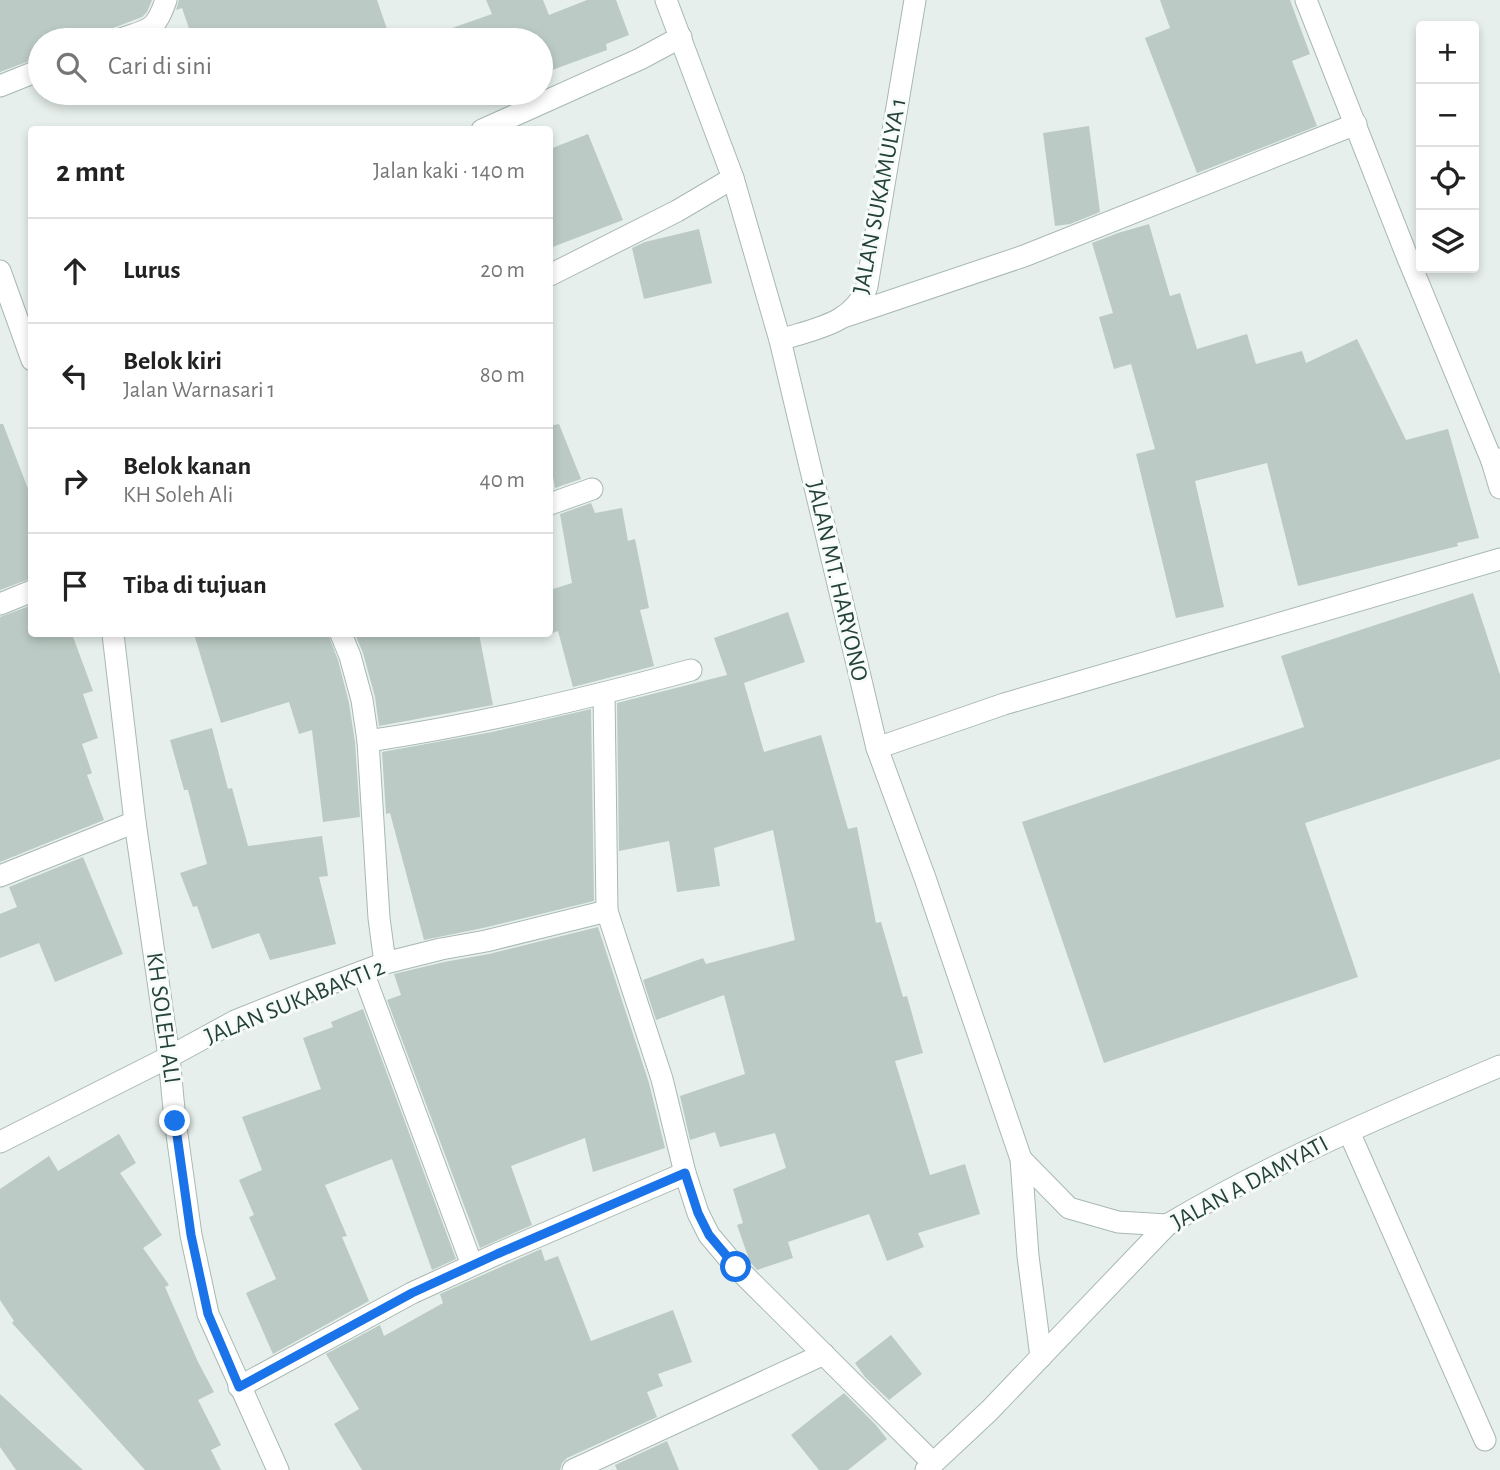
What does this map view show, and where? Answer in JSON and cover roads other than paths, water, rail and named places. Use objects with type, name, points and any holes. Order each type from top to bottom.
[{"type":"street","points":[[148,28],[155,25],[159,19],[166,0]]},
{"type":"street","name":"JALAN MT. HARYONO","points":[[666,0],[733,178],[780,340],[877,748],[1021,1159],[1028,1256],[1041,1357]]},
{"type":"street","name":"JALAN SUKAMULYA 1","points":[[780,340],[846,316],[856,308],[863,297],[915,0]]},
{"type":"street","points":[[1306,0],[1407,256],[1496,460],[1500,488]]},
{"type":"street","points":[[553,98],[681,37]]},
{"type":"street","points":[[0,86],[28,75]]},
{"type":"street","points":[[491,126],[537,105]]},
{"type":"street","points":[[846,316],[1024,256],[1356,124]]},
{"type":"street","points":[[553,273],[677,211],[733,178]]},
{"type":"street","points":[[0,271],[26,324],[0,335]]},
{"type":"street","points":[[553,503],[592,489]]},
{"type":"street","points":[[877,748],[1004,704],[1500,559]]},
{"type":"street","points":[[0,604],[28,593]]},
{"type":"street","name":"KH SOLEH ALI","points":[[113,637],[135,822],[169,1057],[191,1235],[208,1314],[278,1470]]},
{"type":"street","points":[[342,637],[362,700],[368,741],[379,918],[385,963]]},
{"type":"street","points":[[368,741],[421,733],[604,694],[691,670]]},
{"type":"street","points":[[604,694],[607,911],[662,1079],[685,1173],[698,1213],[709,1235],[736,1267],[824,1354],[930,1466]]},
{"type":"street","points":[[0,876],[135,822]]},
{"type":"street","name":"JALAN SUKABAKTI 2","points":[[0,1142],[235,1021],[305,993],[385,963],[442,949],[486,942],[607,911]]},
{"type":"street","points":[[363,972],[472,1265]]},
{"type":"street","name":"JALAN A DAMYATI","points":[[930,1466],[989,1411],[1167,1225],[1293,1157],[1500,1066]]},
{"type":"street","points":[[1349,1132],[1485,1440]]},
{"type":"street","name":"JALAN MT. HARYONO","points":[[1021,1159],[1069,1208],[1118,1222],[1167,1225]]},
{"type":"street","points":[[239,1387],[412,1293],[685,1173]]},
{"type":"street","points":[[573,1470],[824,1354]]}]
